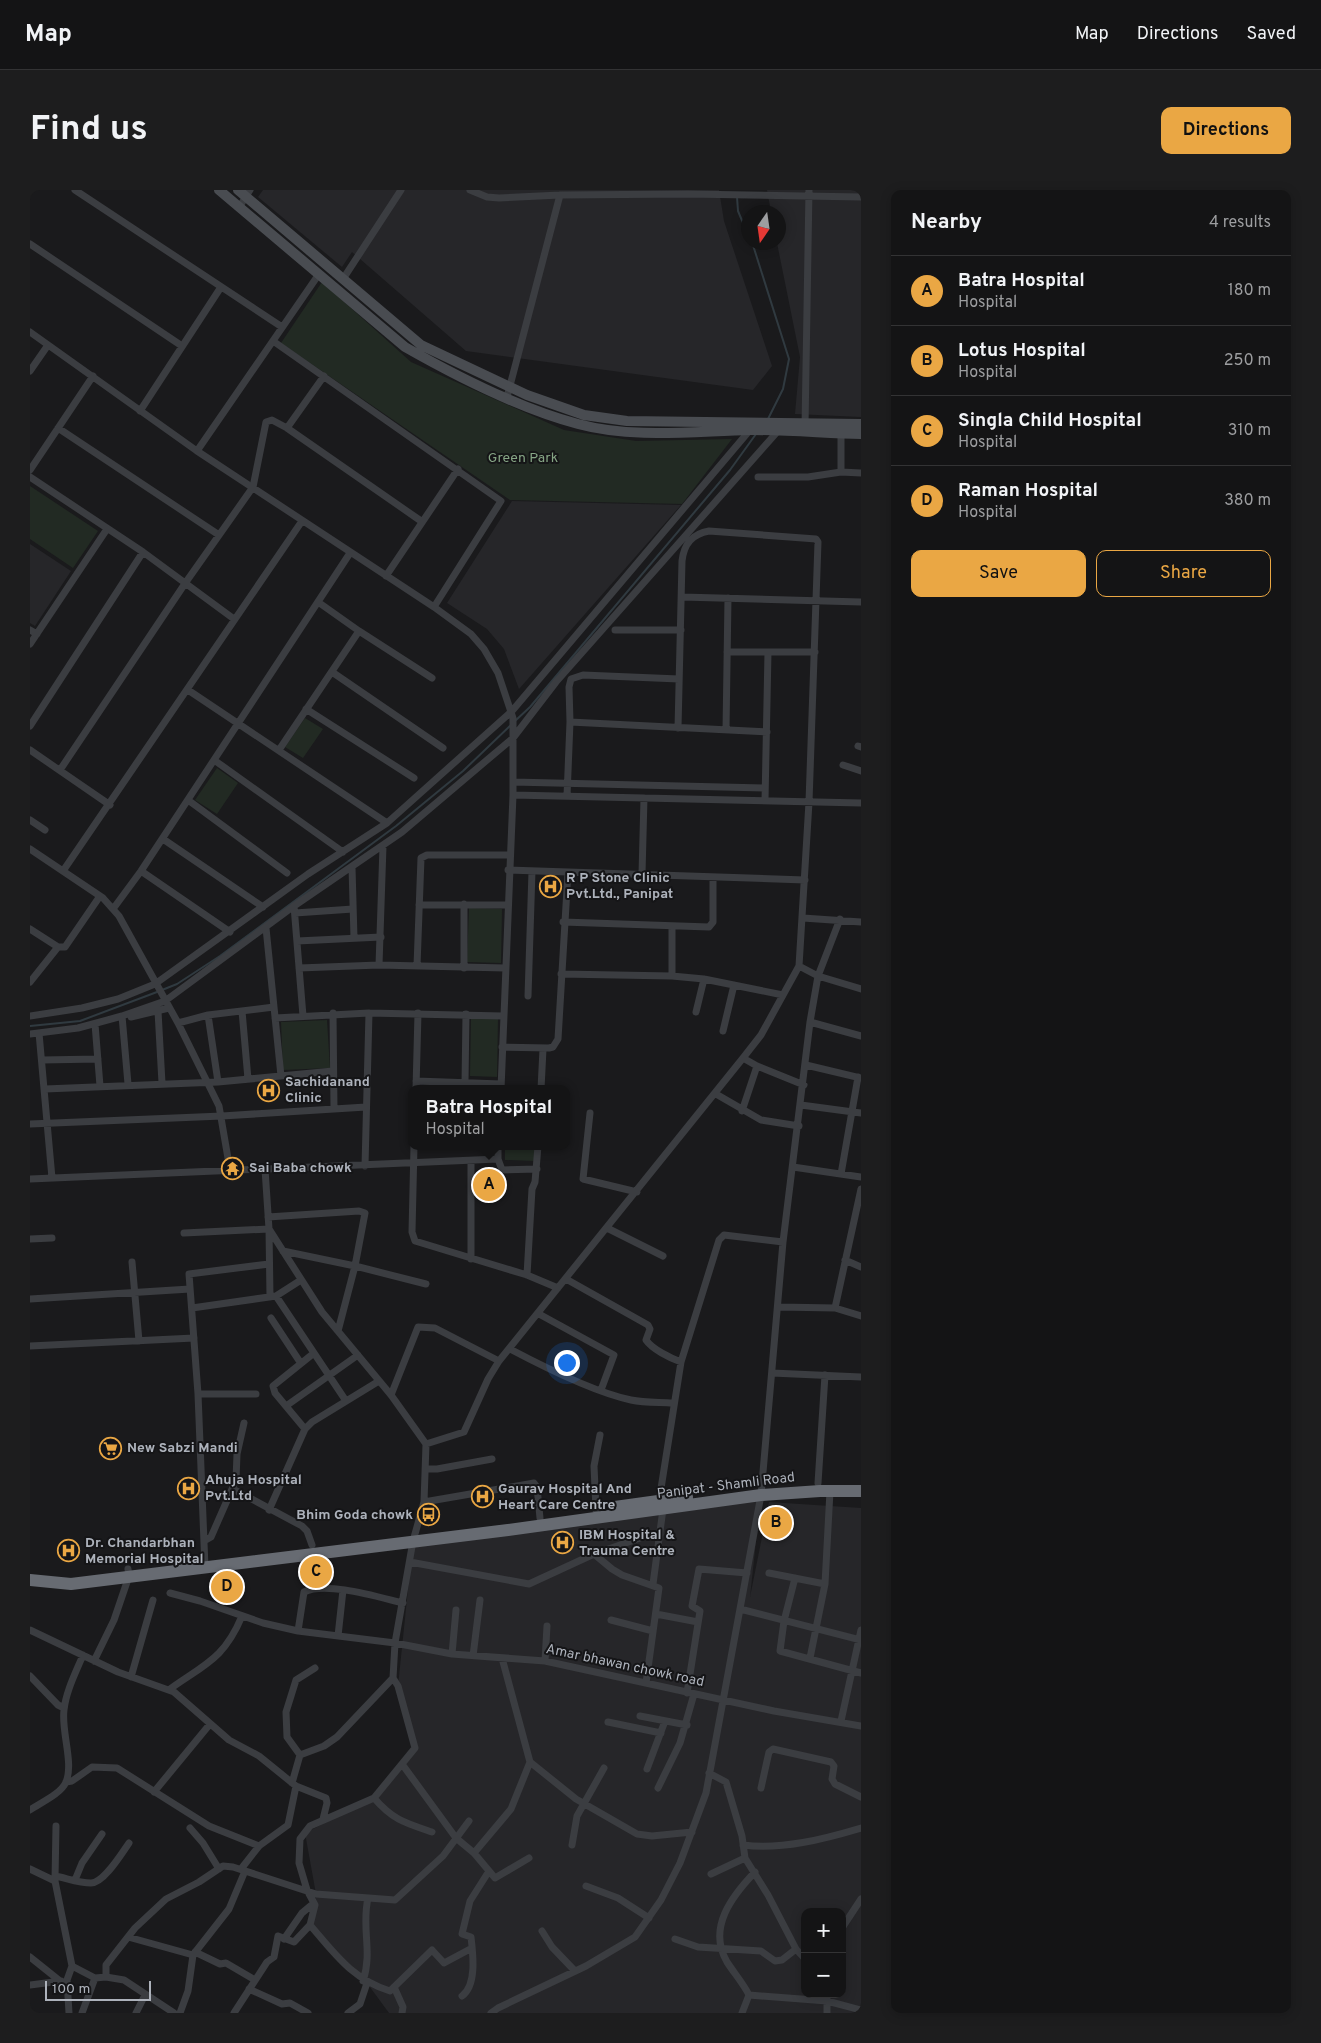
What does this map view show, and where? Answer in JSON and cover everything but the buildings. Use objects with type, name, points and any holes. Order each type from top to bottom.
[{"type":"highway","name":"Panipat - Shamli Road","points":[[30,1580],[71,1584],[129,1573],[818,1483],[861,1484]]},
{"type":"highway","name":"Panipat - Shamli Road","points":[[762,1491],[861,1491]]},
{"type":"highway","name":"Panipat - Shamli Road","points":[[205,1563],[312,1545],[414,1537],[596,1510],[661,1505]]},
{"type":"highway","name":"Panipat - Shamli Road","points":[[30,1572],[69,1576],[129,1573]]},
{"type":"street","points":[[75,190],[282,328]]},
{"type":"street","points":[[219,190],[405,347],[430,361],[508,392],[592,416],[627,421],[776,428],[861,424]]},
{"type":"street","points":[[343,279],[400,190]]},
{"type":"street","points":[[470,190],[487,197],[499,198],[560,194],[750,196],[758,193],[809,193],[861,198]]},
{"type":"street","points":[[240,206],[245,192],[421,345],[508,392]]},
{"type":"street","points":[[805,428],[809,193]]},
{"type":"street","points":[[508,392],[560,194]]},
{"type":"street","points":[[30,244],[182,346]]},
{"type":"street","points":[[197,451],[319,274]]},
{"type":"street","points":[[140,411],[221,287]]},
{"type":"street","points":[[30,332],[197,451],[434,607],[479,642],[498,673],[512,714],[513,782],[508,870],[501,1085]]},
{"type":"street","points":[[272,341],[500,500],[501,504],[434,607]]},
{"type":"street","points":[[30,371],[48,345]]},
{"type":"street","points":[[30,470],[93,376]]},
{"type":"street","points":[[288,428],[324,376]]},
{"type":"street","points":[[60,770],[186,582],[253,487],[266,422],[272,420],[288,428],[422,521]]},
{"type":"street","points":[[30,1016],[91,1006],[118,999],[156,985],[308,874],[387,823],[512,714],[753,426]]},
{"type":"street","points":[[58,428],[219,535]]},
{"type":"street","points":[[122,1018],[164,999],[383,846],[402,832],[513,736],[556,682],[776,428]]},
{"type":"street","points":[[805,428],[842,434],[861,434]]},
{"type":"street","points":[[841,472],[842,434]]},
{"type":"street","points":[[386,576],[458,469]]},
{"type":"street","points":[[758,477],[808,477],[841,472],[861,473]]},
{"type":"street","points":[[30,477],[143,552],[234,618]]},
{"type":"street","points":[[63,871],[110,805],[234,618],[302,521]]},
{"type":"street","points":[[30,644],[107,529]]},
{"type":"street","points":[[426,1444],[464,1432],[488,1379],[499,1361],[539,1314],[744,1058],[760,1035],[800,966],[809,802],[818,542],[816,539],[709,531],[700,533],[687,544],[682,561],[678,728]]},
{"type":"street","points":[[30,726],[143,552]]},
{"type":"street","points":[[113,909],[141,871],[350,553]]},
{"type":"street","points":[[682,597],[861,602]]},
{"type":"street","points":[[726,730],[728,598]]},
{"type":"street","points":[[318,602],[432,678]]},
{"type":"street","points":[[30,630],[37,634]]},
{"type":"street","points":[[614,630],[681,630]]},
{"type":"street","points":[[279,750],[359,631]]},
{"type":"street","points":[[727,652],[814,652]]},
{"type":"street","points":[[765,801],[768,652]]},
{"type":"street","points":[[332,672],[443,748]]},
{"type":"street","points":[[567,796],[570,722],[569,687],[571,680],[576,676],[679,679]]},
{"type":"street","points":[[188,690],[387,823]]},
{"type":"street","points":[[306,709],[414,778]]},
{"type":"street","points":[[570,722],[767,732]]},
{"type":"street","points":[[30,750],[110,805]]},
{"type":"street","points":[[214,760],[343,852]]},
{"type":"street","points":[[843,766],[861,771]]},
{"type":"street","points":[[513,782],[765,788]]},
{"type":"street","points":[[512,794],[861,803]]},
{"type":"street","points":[[642,874],[644,798]]},
{"type":"street","points":[[188,800],[287,873]]},
{"type":"street","points":[[30,820],[45,830]]},
{"type":"street","points":[[162,839],[263,907]]},
{"type":"street","points":[[379,965],[383,846]]},
{"type":"street","points":[[30,849],[100,896],[113,909],[131,936],[178,1023],[222,1116],[230,1170]]},
{"type":"street","points":[[418,966],[420,862],[422,856],[509,855]]},
{"type":"street","points":[[352,867],[354,938]]},
{"type":"street","points":[[508,870],[806,880]]},
{"type":"street","points":[[141,871],[230,932]]},
{"type":"street","points":[[528,996],[532,871]]},
{"type":"street","points":[[502,1047],[543,1049],[553,1047],[558,1039],[568,872]]},
{"type":"street","points":[[564,922],[706,928],[712,925],[713,877]]},
{"type":"street","points":[[30,929],[58,947],[63,948],[68,944],[100,896]]},
{"type":"street","points":[[464,904],[464,968]]},
{"type":"street","points":[[419,905],[507,905]]},
{"type":"street","points":[[294,909],[354,908]]},
{"type":"street","points":[[294,909],[298,941],[302,1016]]},
{"type":"street","points":[[803,918],[840,919],[861,922]]},
{"type":"street","points":[[492,2013],[635,1937],[649,1918],[680,1863],[706,1793],[762,1491],[783,1242],[799,1126],[810,1022],[818,976],[840,919]]},
{"type":"street","points":[[672,927],[672,976]]},
{"type":"street","points":[[266,928],[281,1076]]},
{"type":"street","points":[[298,941],[381,937]]},
{"type":"street","points":[[30,982],[58,947]]},
{"type":"street","points":[[299,968],[379,965],[505,968]]},
{"type":"street","points":[[800,966],[818,976],[861,989]]},
{"type":"street","points":[[561,974],[672,976],[704,979],[783,995]]},
{"type":"street","points":[[696,1012],[704,979]]},
{"type":"street","points":[[723,1031],[734,985]]},
{"type":"street","points":[[178,1023],[208,1015],[274,1007]]},
{"type":"street","points":[[30,1034],[78,1028],[169,1008]]},
{"type":"street","points":[[158,1011],[162,1083]]},
{"type":"street","points":[[242,1011],[248,1079]]},
{"type":"street","points":[[275,1018],[333,1013],[418,1012],[503,1016]]},
{"type":"street","points":[[418,1012],[416,1085],[464,1083],[489,1085]]},
{"type":"street","points":[[333,1013],[334,1108]]},
{"type":"street","points":[[365,1166],[369,1013]]},
{"type":"street","points":[[464,1083],[466,1014]]},
{"type":"street","points":[[208,1015],[218,1082]]},
{"type":"street","points":[[122,1018],[128,1084]]},
{"type":"street","points":[[810,1022],[861,1036]]},
{"type":"street","points":[[95,1024],[100,1086]]},
{"type":"street","points":[[40,1033],[46,1124],[52,1178]]},
{"type":"street","points":[[541,1085],[543,1049]]},
{"type":"street","points":[[744,1058],[757,1066],[804,1085]]},
{"type":"street","points":[[42,1060],[98,1059]]},
{"type":"street","points":[[806,1065],[859,1077],[857,1113],[841,1174]]},
{"type":"street","points":[[742,1111],[757,1066]]},
{"type":"street","points":[[45,1089],[128,1084],[218,1082],[333,1071]]},
{"type":"street","points":[[716,1094],[742,1111],[761,1120],[799,1126]]},
{"type":"street","points":[[801,1105],[857,1113]]},
{"type":"street","points":[[30,1124],[222,1116],[366,1107]]},
{"type":"street","points":[[590,1114],[582,1180],[637,1192]]},
{"type":"street","points":[[414,1150],[413,1240],[420,1244],[527,1275],[558,1288]]},
{"type":"street","points":[[498,1150],[500,1168],[505,1170],[537,1169]]},
{"type":"street","points":[[527,1275],[532,1189],[537,1169],[538,1150]]},
{"type":"street","points":[[30,1179],[471,1162],[498,1159]]},
{"type":"street","points":[[471,1162],[471,1259]]},
{"type":"street","points":[[792,1167],[861,1177]]},
{"type":"street","points":[[265,1169],[269,1264],[273,1296],[330,1374],[346,1401]]},
{"type":"street","points":[[835,1308],[860,1204],[861,1189]]},
{"type":"street","points":[[268,1217],[364,1212],[363,1230],[338,1331]]},
{"type":"street","points":[[607,1228],[663,1256]]},
{"type":"street","points":[[184,1233],[269,1229]]},
{"type":"street","points":[[234,2013],[266,1962],[274,1957],[278,1936],[294,1942],[310,1925],[314,1903],[307,1890],[299,1863],[300,1839],[310,1826],[374,1798],[415,1748],[398,1686],[393,1678],[395,1643],[414,1537],[424,1502],[426,1444],[391,1395],[322,1312],[269,1229]]},
{"type":"street","points":[[654,1584],[673,1403],[681,1362],[720,1237],[724,1235],[783,1242]]},
{"type":"street","points":[[30,1239],[52,1238]]},
{"type":"street","points":[[283,1251],[355,1266],[426,1284]]},
{"type":"street","points":[[845,1260],[861,1267]]},
{"type":"street","points":[[132,1262],[138,1341]]},
{"type":"street","points":[[205,1563],[198,1394],[190,1272],[269,1264]]},
{"type":"street","points":[[192,1308],[273,1296],[301,1280]]},
{"type":"street","points":[[566,1280],[648,1325],[650,1329],[646,1340],[647,1343],[658,1348],[663,1355],[681,1362]]},
{"type":"street","points":[[30,1299],[190,1289]]},
{"type":"street","points":[[779,1307],[835,1308],[861,1316]]},
{"type":"street","points":[[539,1314],[614,1355],[601,1390]]},
{"type":"street","points":[[271,1318],[300,1362]]},
{"type":"street","points":[[391,1395],[418,1327],[435,1328],[499,1361]]},
{"type":"street","points":[[30,1346],[194,1338]]},
{"type":"street","points":[[510,1348],[538,1363],[601,1390],[630,1400],[673,1403]]},
{"type":"street","points":[[305,1429],[286,1406],[273,1386],[300,1362],[314,1353]]},
{"type":"street","points":[[286,1406],[358,1355]]},
{"type":"street","points":[[772,1373],[861,1377]]},
{"type":"street","points":[[818,1483],[825,1375]]},
{"type":"street","points":[[270,1510],[305,1429],[379,1381]]},
{"type":"street","points":[[198,1394],[256,1394]]},
{"type":"street","points":[[204,1541],[211,1537],[233,1488],[237,1474],[237,1454],[244,1423]]},
{"type":"street","points":[[596,1510],[594,1466],[600,1435]]},
{"type":"street","points":[[426,1469],[437,1469],[492,1459]]},
{"type":"street","points":[[424,1502],[534,1483],[538,1487],[540,1518]]},
{"type":"street","points":[[233,1488],[305,1528],[312,1545]]},
{"type":"street","points":[[810,1658],[825,1584],[830,1491]]},
{"type":"street","points":[[410,1562],[529,1584],[594,1554],[642,1537],[660,1534]]},
{"type":"street","points":[[594,1554],[622,1575],[654,1584],[660,1590],[652,1631],[646,1683]]},
{"type":"street","points":[[658,1788],[686,1725],[700,1610],[692,1605],[700,1569],[747,1573]]},
{"type":"street","points":[[769,1572],[825,1584]]},
{"type":"street","points":[[94,1661],[114,1620],[129,1573]]},
{"type":"street","points":[[795,1578],[784,1621],[780,1651],[861,1673]]},
{"type":"street","points":[[298,1630],[305,1591],[322,1588],[343,1590],[403,1603]]},
{"type":"street","points":[[338,1636],[343,1590]]},
{"type":"street","name":"Amar bhawan chowk road","points":[[170,1593],[200,1601],[263,1623],[298,1630],[395,1643],[452,1654],[545,1661],[789,1714],[841,1721],[861,1726]]},
{"type":"street","points":[[131,1677],[153,1600]]},
{"type":"street","points":[[474,1656],[480,1600]]},
{"type":"street","points":[[740,1609],[860,1640]]},
{"type":"street","points":[[452,1654],[456,1610]]},
{"type":"street","points":[[656,1614],[698,1622]]},
{"type":"street","points":[[170,1689],[220,1653],[233,1638],[242,1616]]},
{"type":"street","points":[[611,1620],[652,1631]]},
{"type":"street","points":[[545,1661],[547,1626]]},
{"type":"street","points":[[30,1630],[131,1677],[170,1689],[183,1698],[229,1740],[259,1756],[294,1784],[326,1798],[327,1803],[323,1819]]},
{"type":"street","points":[[841,1721],[861,1630]]},
{"type":"street","points":[[30,1810],[59,1790],[66,1782],[68,1770],[63,1728],[64,1708],[83,1656]]},
{"type":"street","points":[[474,1853],[511,1809],[530,1762],[502,1658]]},
{"type":"street","points":[[180,2013],[188,1991],[194,1954],[229,1909],[243,1870],[259,1846],[288,1824],[300,1755],[287,1737],[286,1712],[296,1680],[315,1668]]},
{"type":"street","points":[[30,1676],[58,1705],[64,1708]]},
{"type":"street","points":[[300,1755],[324,1746],[337,1737],[393,1678]]},
{"type":"street","points":[[640,1716],[686,1725]]},
{"type":"street","points":[[646,1769],[665,1721]]},
{"type":"street","points":[[608,1722],[661,1733]]},
{"type":"street","points":[[154,1792],[210,1724]]},
{"type":"street","points":[[762,1788],[769,1752],[773,1749],[831,1762],[834,1766],[832,1779],[834,1784],[861,1798]]},
{"type":"street","points":[[530,1762],[585,1804],[637,1834],[652,1836],[692,1832]]},
{"type":"street","points":[[402,1764],[456,1838],[474,1853],[495,1878],[528,1858]]},
{"type":"street","points":[[66,1782],[72,1781],[92,1767],[117,1768],[154,1792],[197,1816],[210,1826],[259,1846]]},
{"type":"street","points":[[572,1845],[577,1816],[604,1768]]},
{"type":"street","points":[[710,1773],[726,1782],[744,1845],[744,1858],[755,1872],[796,1949],[801,1955]]},
{"type":"street","points":[[374,1798],[388,1814],[408,1824],[432,1832]]},
{"type":"street","points":[[106,1977],[106,1965],[128,1937],[166,1899],[199,1882],[223,1866],[243,1870],[330,1896],[395,1900],[443,1856],[470,1821]]},
{"type":"street","points":[[56,1826],[55,1879],[72,1966],[63,1981]]},
{"type":"street","points":[[190,1828],[203,1843],[218,1869]]},
{"type":"street","points":[[744,1845],[778,1846],[861,1828]]},
{"type":"street","points":[[75,1880],[82,1863],[102,1834]]},
{"type":"street","points":[[30,1869],[55,1879],[92,1883],[97,1881],[113,1866],[129,1843]]},
{"type":"street","points":[[711,1874],[744,1858]]},
{"type":"street","points":[[462,1996],[467,1992],[473,1966],[471,1937],[462,1934],[470,1901],[489,1872]]},
{"type":"street","points":[[749,1995],[726,1961],[722,1949],[721,1920],[727,1906],[755,1872]]},
{"type":"street","points":[[586,1886],[618,1898],[649,1918]]},
{"type":"street","points":[[348,2013],[360,2004],[365,1982],[368,1964],[364,1916],[368,1898]]},
{"type":"street","points":[[846,1922],[861,1899]]},
{"type":"street","points":[[284,1938],[302,1913],[314,1903]]},
{"type":"street","points":[[310,1925],[340,1961],[365,1982],[390,1991],[432,1950],[444,1963],[472,1948]]},
{"type":"street","points":[[542,1931],[552,1948],[574,1970]]},
{"type":"street","points":[[128,1937],[194,1954],[220,1964],[226,1963],[255,1980]]},
{"type":"street","points":[[675,1939],[698,1947],[760,1951],[771,1960],[778,1961],[796,1949]]},
{"type":"street","points":[[30,1958],[63,1981],[70,2013]]},
{"type":"street","points":[[72,1966],[95,1978],[106,1977],[124,1980],[174,2013]]},
{"type":"street","points":[[82,2013],[95,1978]]},
{"type":"street","points":[[30,1986],[63,1981]]},
{"type":"street","points":[[394,1987],[403,2007],[402,2013]]},
{"type":"street","points":[[249,1989],[282,2004],[290,2003],[308,2013]]},
{"type":"street","points":[[136,2013],[145,1995]]},
{"type":"street","points":[[749,1995],[801,1997]]},
{"type":"street","points":[[742,2013],[749,1995]]},
{"type":"street","points":[[827,2013],[827,1998],[861,2010]]},
{"type":"shaded area","points":[[263,190],[719,190],[724,221],[772,366],[753,390],[466,351],[352,252],[342,267],[258,197]]},
{"type":"shaded area","points":[[767,190],[861,190],[861,417],[795,414],[800,357],[778,250],[786,250],[786,205],[770,205]]},
{"type":"shaded area","points":[[512,501],[681,505],[519,689],[504,649],[487,629],[447,603]]},
{"type":"shaded area","points":[[30,544],[71,571],[35,626],[30,623]]},
{"type":"shaded area","points":[[761,1495],[750,1597],[769,1502],[861,1508],[861,2013],[389,2013],[367,1983],[310,1925],[316,1894],[305,1833],[374,1798],[415,1748],[398,1686],[413,1541]]},
{"type":"green space","name":"Green Park","points":[[322,282],[411,362],[564,430],[636,441],[732,439],[682,504],[510,500],[281,343]]},
{"type":"green space","points":[[30,486],[98,531],[73,568],[30,539]]},
{"type":"green space","points":[[305,718],[323,729],[303,758],[285,747]]},
{"type":"green space","points":[[217,768],[238,783],[217,814],[195,800]]},
{"type":"green space","points":[[469,908],[502,909],[501,963],[467,962]]},
{"type":"green space","points":[[471,1018],[498,1019],[497,1077],[470,1076]]},
{"type":"green space","points":[[327,1020],[330,1068],[283,1070],[281,1022]]},
{"type":"green space","points":[[505,1150],[535,1150],[534,1161],[505,1160]]},
{"type":"waterway","points":[[737,197],[738,211],[741,218]]},
{"type":"waterway","points":[[755,250],[789,359],[783,389],[768,419]]},
{"type":"waterway","points":[[515,721],[530,707],[730,470],[756,434]]},
{"type":"waterway","points":[[162,990],[177,984],[220,956],[396,826],[463,771],[511,725]]},
{"type":"waterway","points":[[30,1026],[80,1021],[157,992]]},
{"type":"place","name":"R P Stone Clinic Pvt.Ltd., Panipat","points":[[550,886]]},
{"type":"place","name":"Sachidanand Clinic","points":[[269,1090]]},
{"type":"place","name":"Sai Baba chowk","points":[[233,1168]]},
{"type":"place","name":"Batra Hospital","points":[[489,1185]]},
{"type":"place","name":"New Sabzi Mandi","points":[[111,1448]]},
{"type":"place","name":"Ahuja Hospital Pvt.Ltd","points":[[189,1488]]},
{"type":"place","name":"Gaurav Hospital And Heart Care Centre","points":[[482,1497]]},
{"type":"place","name":"Bhim Goda chowk","points":[[429,1515]]},
{"type":"place","name":"Lotus Hospital","points":[[776,1523]]},
{"type":"place","name":"IBM Hospital & Trauma Centre","points":[[563,1543]]},
{"type":"place","name":"Dr. Chandarbhan Memorial Hospital","points":[[69,1551]]},
{"type":"place","name":"Singla Child Hospital","points":[[316,1572]]},
{"type":"place","name":"Raman Hospital","points":[[227,1587]]}]
